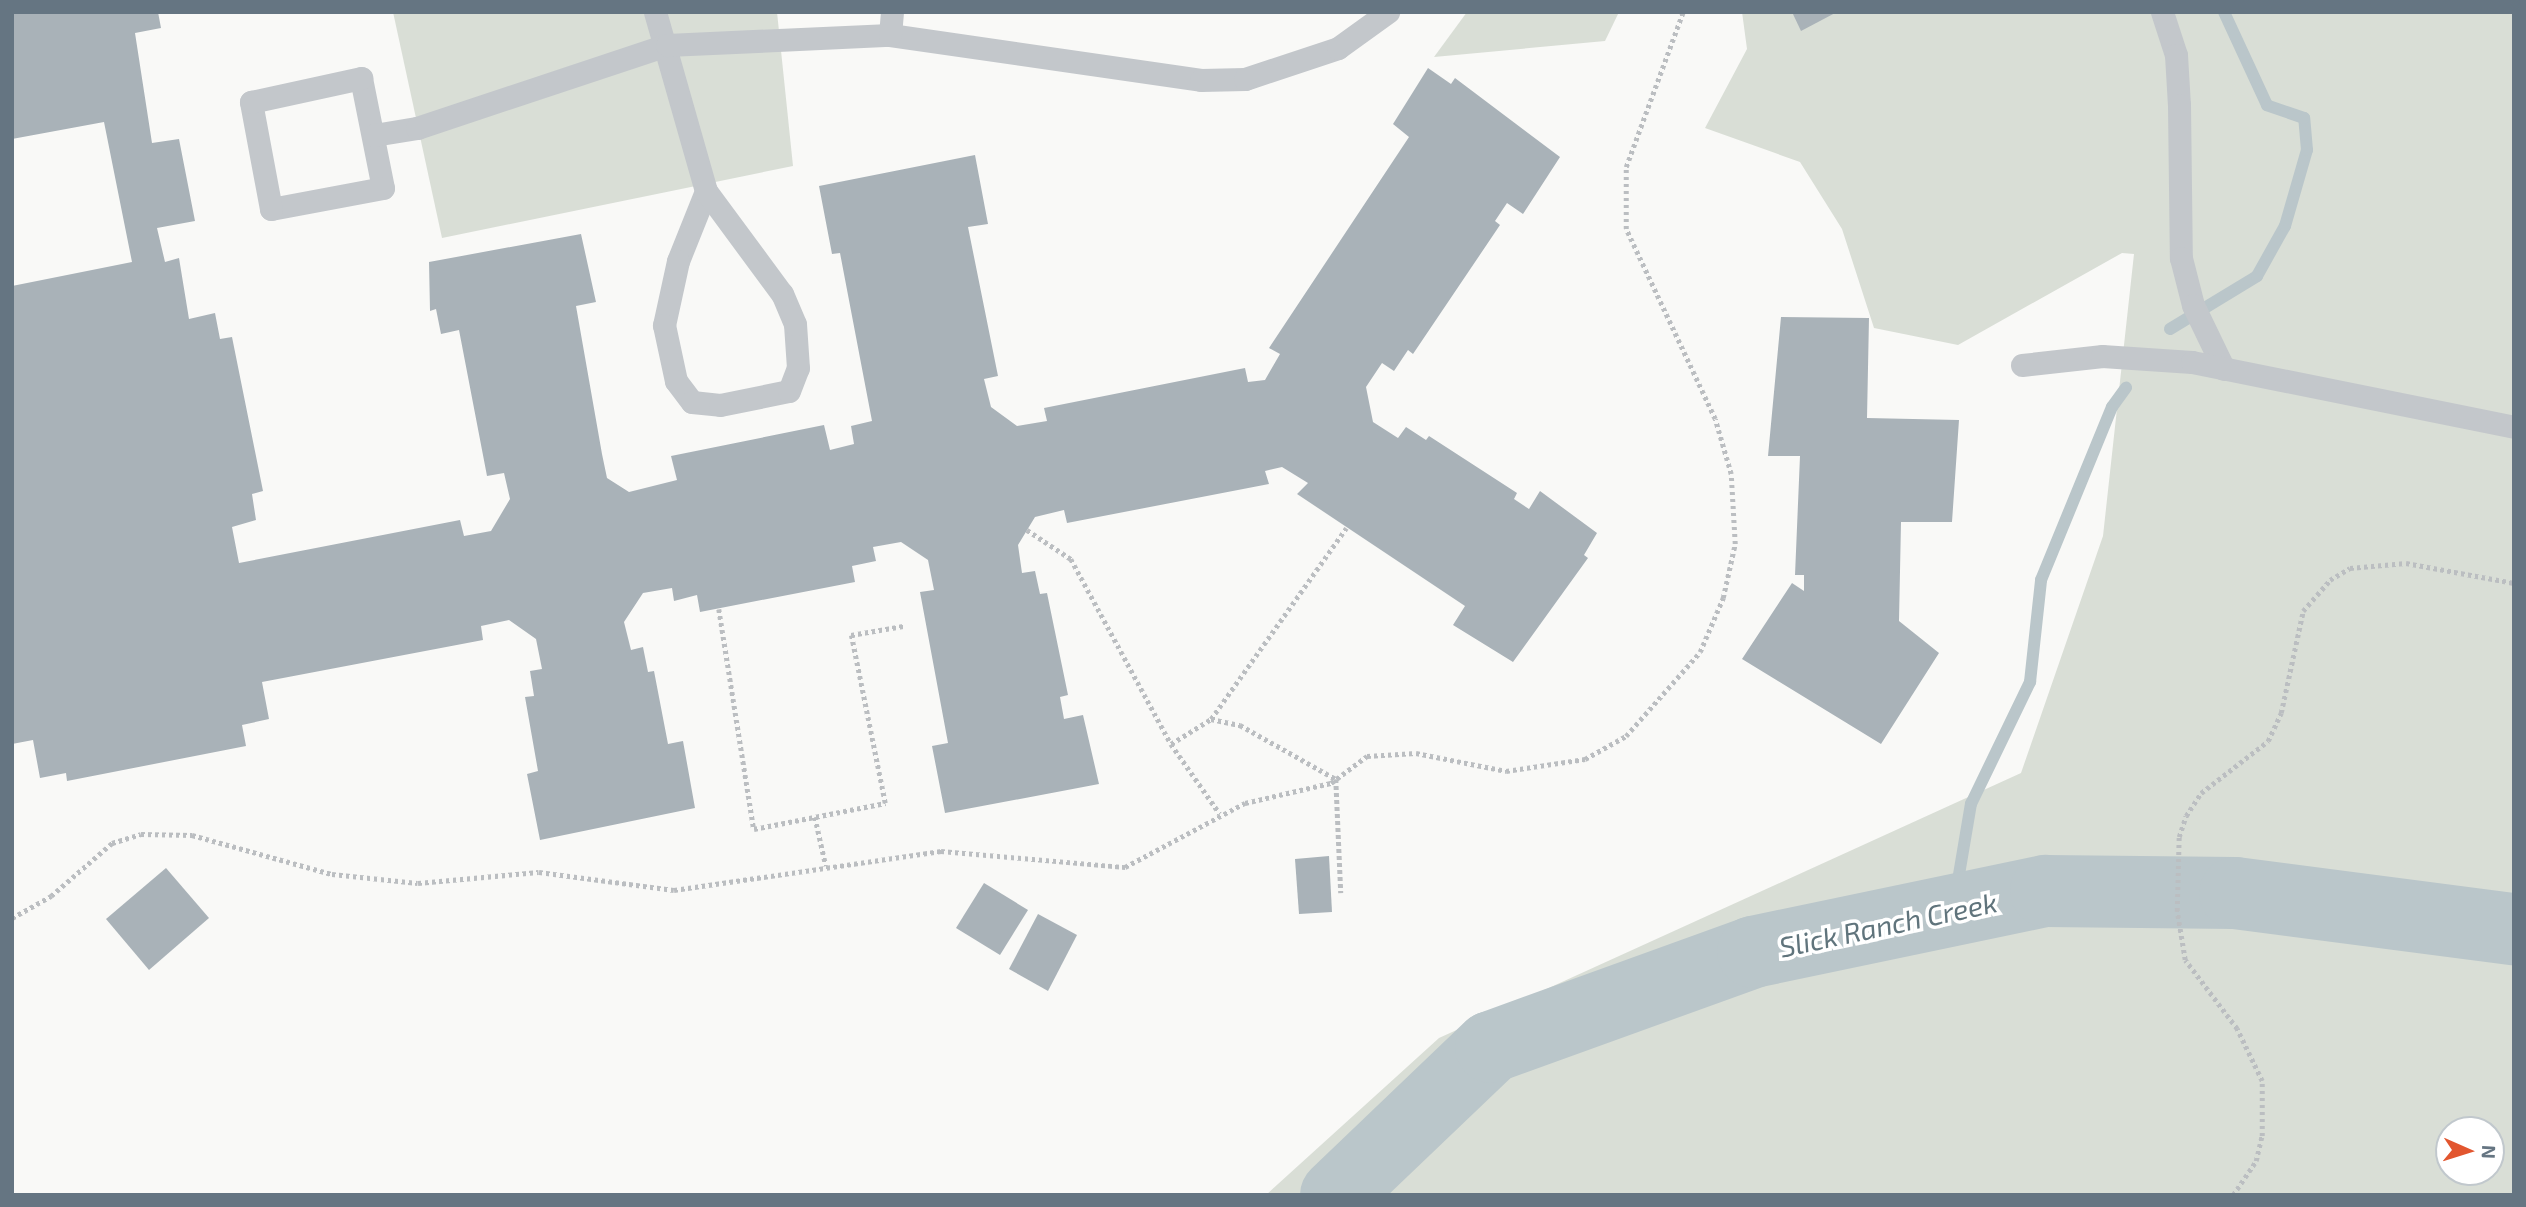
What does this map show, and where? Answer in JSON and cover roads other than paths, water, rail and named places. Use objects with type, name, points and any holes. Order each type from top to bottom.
[{"type":"lane","points":[[655,12],[667,45],[706,191],[782,293],[796,324],[798,368],[789,391],[720,405],[691,402],[676,380],[664,325],[678,261],[706,191]]},
{"type":"lane","points":[[374,135],[417,128],[667,45],[891,23],[1200,80],[1245,79],[1338,48],[1388,12]]},
{"type":"lane","points":[[2162,12],[2179,92],[2181,258],[2193,305],[2224,369]]},
{"type":"lane","points":[[361,78],[374,135],[383,188],[271,209],[251,102],[361,78]]},
{"type":"lane","points":[[2022,365],[2102,356],[2224,369],[2514,427]]},
{"type":"waterway","points":[[2170,329],[2257,276],[2285,226],[2307,150],[2304,118],[2267,105],[2224,12]]},
{"type":"waterway","points":[[1953,910],[1971,804],[2030,682],[2041,580],[2112,407],[2126,388]]},
{"type":"waterway","name":"Slick Ranch Creek","points":[[1336,1195],[1491,1047],[1753,952],[2046,891],[2235,893],[2514,929]]}]
